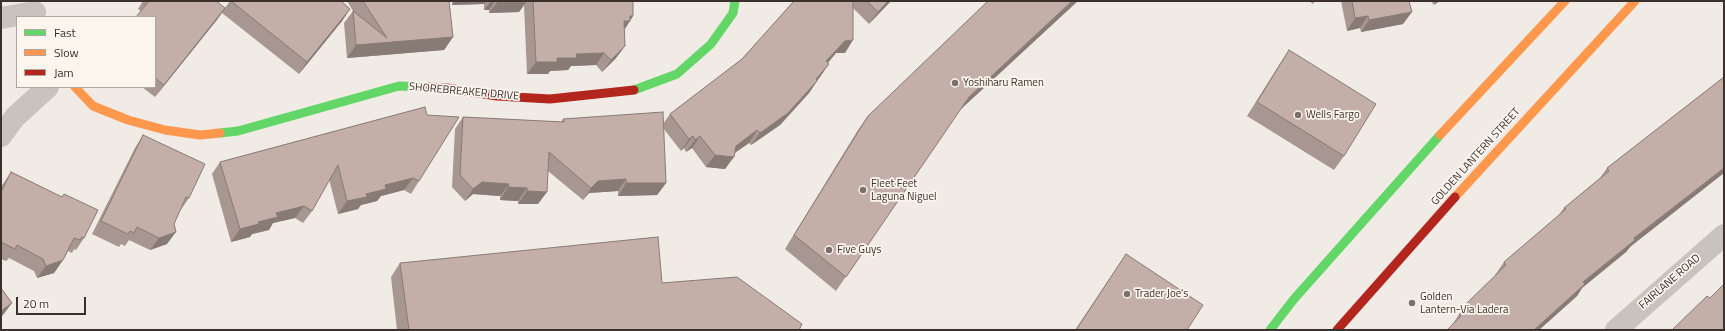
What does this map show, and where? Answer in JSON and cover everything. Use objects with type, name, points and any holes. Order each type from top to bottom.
[{"type":"main road","name":"SHOREBREAKER DRIVE","points":[[76,88],[93,106],[122,118],[165,130],[200,135],[238,131],[399,86],[447,88],[505,97],[550,99],[637,90],[677,74],[711,44],[733,13],[735,1]]},
{"type":"main road","points":[[1270,330],[1294,299],[1408,170],[1565,1]]},
{"type":"main road","name":"GOLDEN LANTERN STREET","points":[[1337,330],[1635,1]]},
{"type":"street","points":[[1,18],[37,10]]},
{"type":"street","points":[[1,136],[15,118],[47,88]]},
{"type":"street","name":"FAIRLANE ROAD","points":[[1616,330],[1724,235]]},
{"type":"building","points":[[149,1],[216,1],[225,8],[164,85],[156,79],[156,16],[137,16]]},
{"type":"building","points":[[231,1],[341,1],[350,9],[307,62]]},
{"type":"building","points":[[363,1],[449,1],[453,37],[356,45],[353,11],[387,38]]},
{"type":"building","points":[[533,1],[633,1],[633,16],[630,16],[630,21],[624,21],[625,46],[611,60],[604,53],[576,54],[577,58],[557,58],[557,62],[536,62]]},
{"type":"building","points":[[794,1],[853,1],[853,40],[845,41],[826,61],[829,64],[816,79],[817,81],[788,113],[760,133],[757,130],[736,146],[734,157],[715,155],[700,136],[695,140],[693,136],[689,139],[670,114],[742,59]]},
{"type":"building","points":[[867,1],[888,1],[878,12]]},
{"type":"building","name":"Fleet Feet Laguna Niguel","points":[[988,1],[1072,1],[969,97],[846,277],[794,235],[868,116]]},
{"type":"building","points":[[1352,1],[1409,1],[1412,12],[1369,20],[1368,16],[1355,18]]},
{"type":"building","points":[[1289,50],[1376,104],[1344,156],[1257,102]]},
{"type":"building","points":[[1724,77],[1724,168],[1634,238],[1635,240],[1583,282],[1585,284],[1534,330],[1447,330],[1461,316],[1459,315],[1468,306],[1466,304],[1506,265],[1504,262],[1566,209],[1564,208],[1609,171],[1607,168]]},
{"type":"building","points":[[425,107],[427,115],[459,117],[419,181],[413,178],[385,185],[386,189],[366,194],[367,197],[347,201],[338,165],[312,211],[304,206],[276,213],[278,217],[258,222],[259,224],[240,229],[220,162]]},
{"type":"building","points":[[663,112],[666,183],[626,183],[626,179],[598,181],[591,188],[549,152],[547,192],[527,191],[527,188],[508,187],[509,184],[482,182],[473,189],[460,175],[463,117],[564,122],[563,119]]},
{"type":"building","points":[[143,135],[205,164],[189,198],[186,197],[174,224],[176,232],[159,238],[137,227],[134,233],[130,231],[128,234],[101,221]]},
{"type":"building","points":[[11,172],[62,197],[64,194],[98,210],[84,238],[82,237],[80,240],[74,238],[63,260],[46,266],[43,259],[17,245],[15,249],[1,242],[1,192]]},
{"type":"building","points":[[658,237],[662,283],[737,277],[802,324],[799,330],[409,330],[400,263]]},
{"type":"building","name":"Trader Joe's","points":[[1126,254],[1203,305],[1187,330],[1076,330]]},
{"type":"building","points":[[1724,284],[1724,330],[1672,330],[1707,296],[1710,298]]},
{"type":"building","points":[[1,288],[12,303],[1,311]]},
{"type":"traffic: fast","points":[[634,90],[677,74],[711,44],[733,13],[735,1]]},
{"type":"traffic: fast","points":[[220,133],[238,131],[399,86],[426,87]]},
{"type":"traffic: fast","points":[[1270,330],[1294,299],[1440,135]]},
{"type":"traffic: slow","points":[[1440,135],[1565,1]]},
{"type":"traffic: slow","points":[[1455,197],[1635,1]]},
{"type":"traffic: slow","points":[[76,88],[93,106],[128,120],[165,130],[200,135],[220,133]]},
{"type":"traffic: jam","points":[[426,87],[447,88],[497,96],[550,99],[634,90]]},
{"type":"traffic: jam","points":[[1337,330],[1455,197]]},
{"type":"place","name":"Yoshiharu Ramen","points":[[955,83]]},
{"type":"place","name":"Wells Fargo","points":[[1298,115]]},
{"type":"place","name":"Fleet Feet Laguna Niguel","points":[[863,190]]},
{"type":"place","name":"Five Guys","points":[[829,250]]},
{"type":"place","name":"Trader Joe's","points":[[1127,294]]},
{"type":"place","name":"Golden Lantern-Via Ladera","points":[[1412,303]]}]
